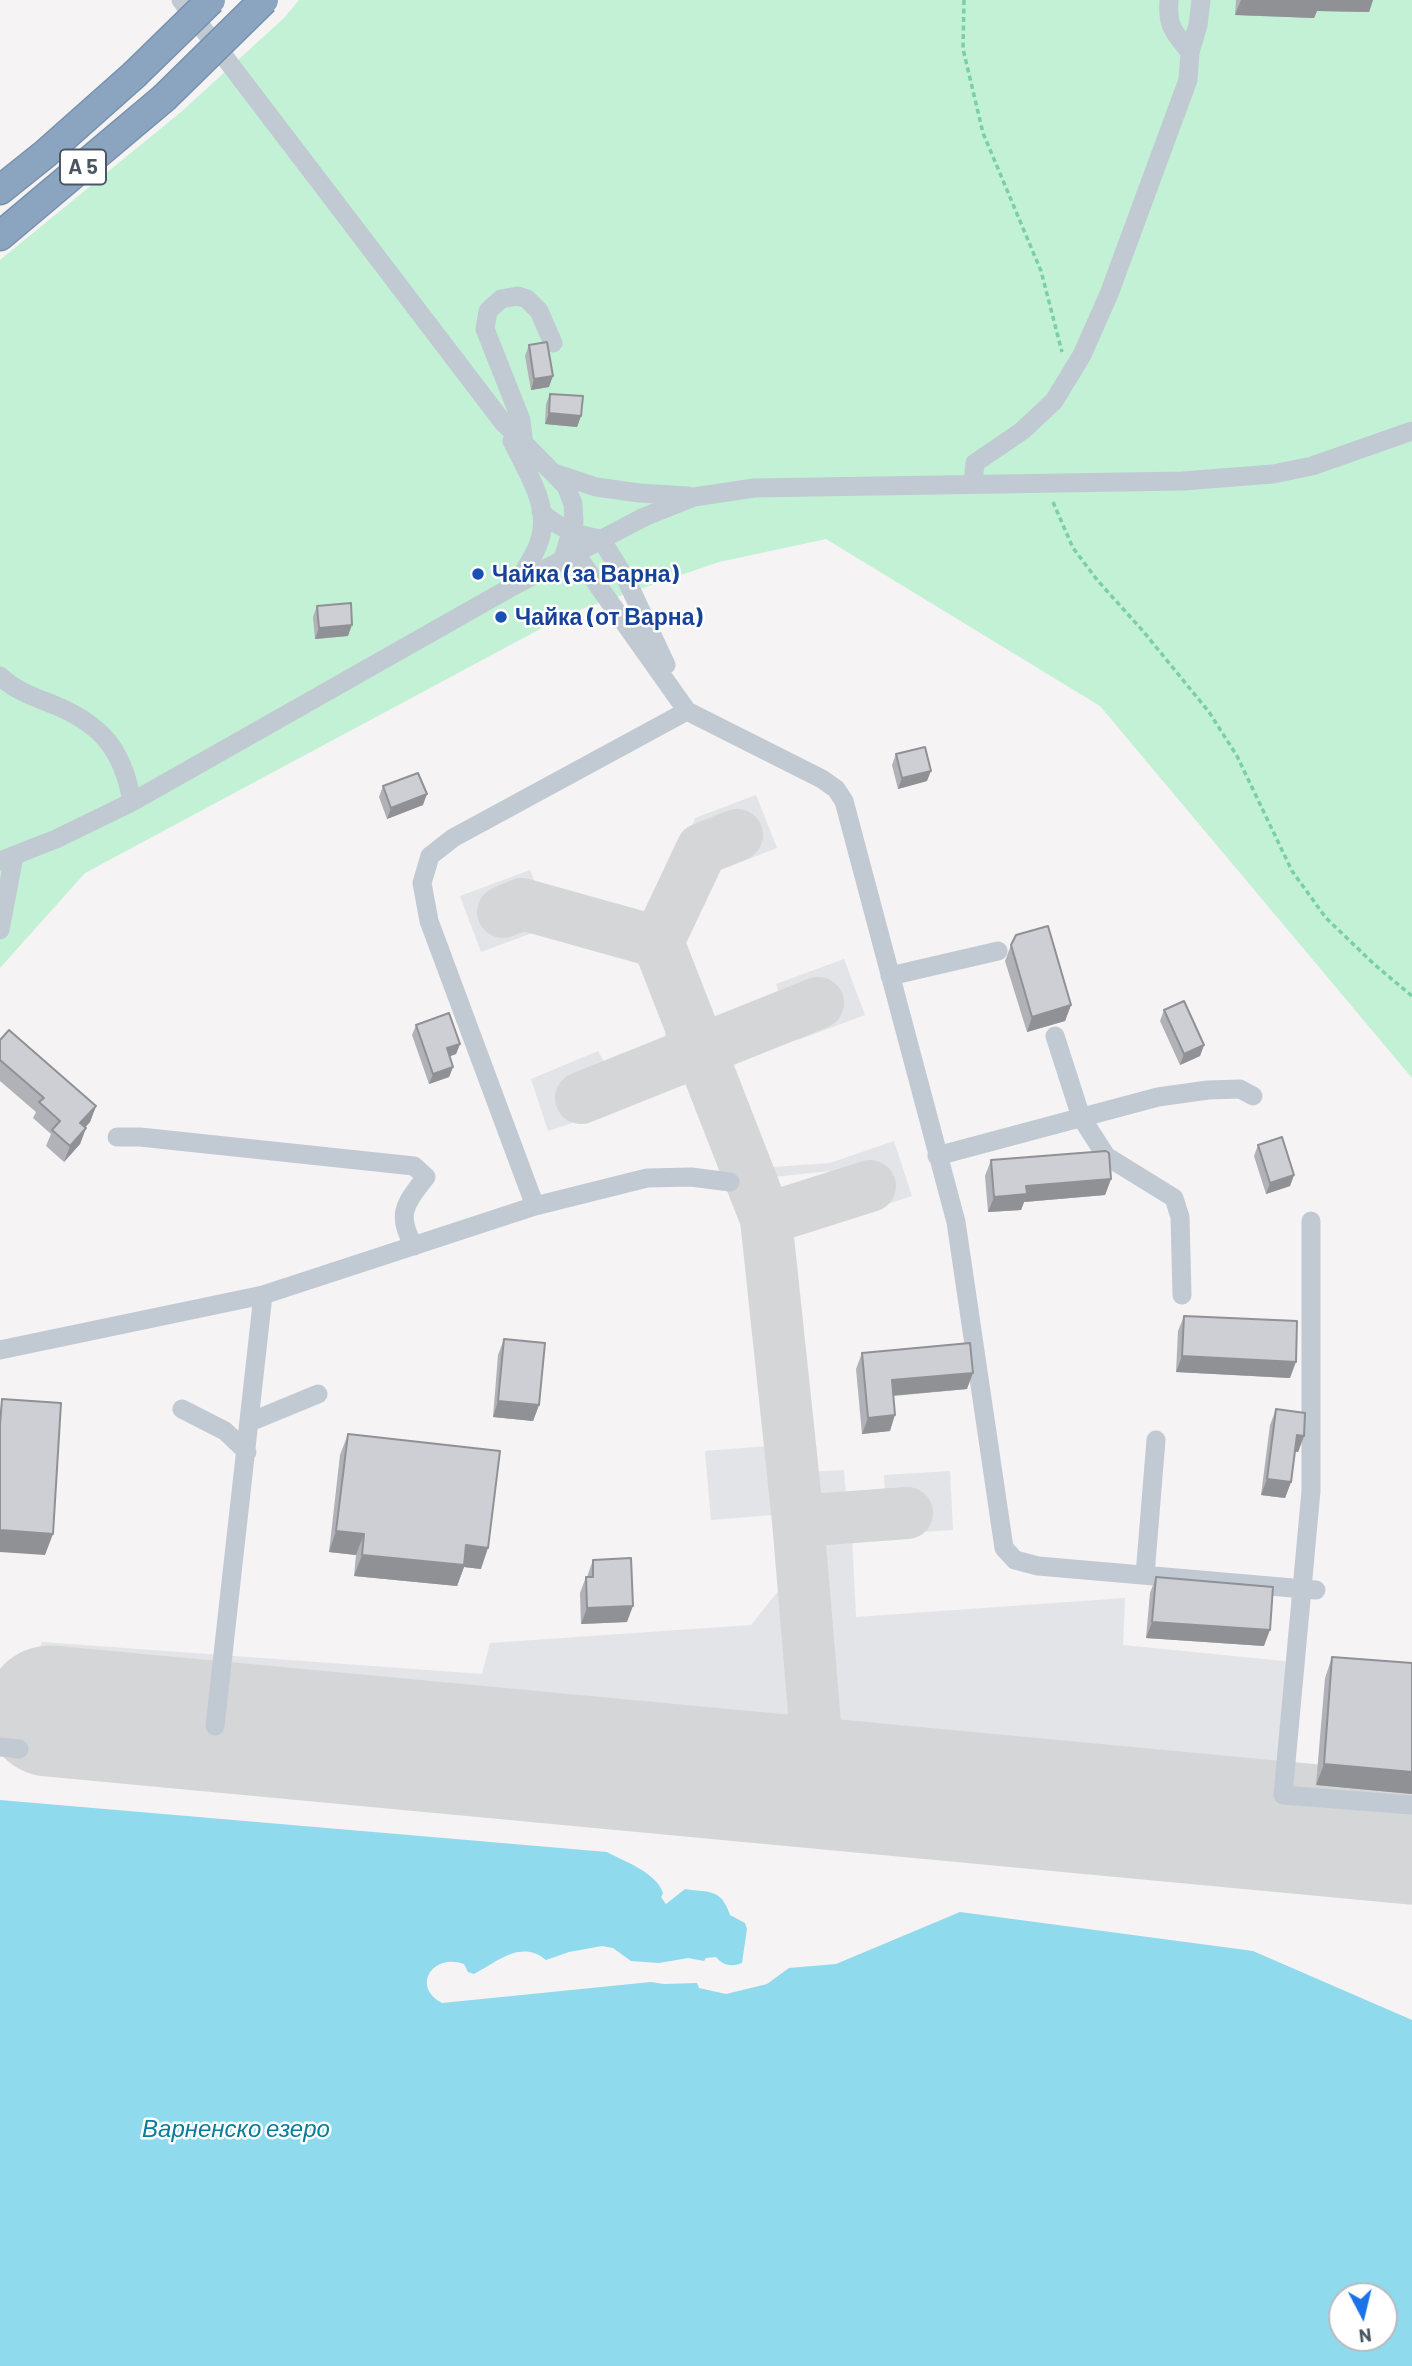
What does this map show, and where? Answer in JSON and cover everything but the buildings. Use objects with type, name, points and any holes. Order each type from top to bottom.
[{"type":"highway","name":"A 5","points":[[0,190],[134,75],[211,0]]},
{"type":"highway","name":"A 5","points":[[0,236],[164,97],[264,0]]},
{"type":"street","points":[[181,0],[502,421],[566,486],[573,504],[569,556],[687,711],[822,779],[836,789],[844,801],[956,1222],[1004,1548],[1014,1560],[1038,1566],[1308,1589]]},
{"type":"street","points":[[1169,0],[1169,23],[1190,52]]},
{"type":"street","points":[[973,483],[975,463],[1022,431],[1054,401],[1082,355],[1114,282],[1188,79],[1190,52],[1198,25],[1201,0]]},
{"type":"street","points":[[524,445],[521,420],[485,329],[488,311],[500,299],[509,296],[527,299],[539,311],[553,344]]},
{"type":"street","points":[[502,421],[536,492],[541,512],[542,534],[515,585]]},
{"type":"street","points":[[550,472],[596,486],[639,493],[694,497],[754,488],[1184,481],[1273,474],[1312,467],[1411,433]]},
{"type":"street","points":[[0,930],[7,858],[56,839],[132,803],[515,585],[644,517],[694,497]]},
{"type":"street","points":[[541,512],[556,526],[601,540],[627,581],[687,711]]},
{"type":"street","points":[[0,676],[8,684],[30,696],[91,724],[117,752],[128,780],[132,803]]},
{"type":"street","points":[[535,1206],[429,921],[422,883],[430,856],[453,838],[687,711]]},
{"type":"street","points":[[890,976],[998,951]]},
{"type":"street","points":[[1055,1036],[1081,1117],[1106,1157],[1174,1198],[1180,1217],[1182,1294]]},
{"type":"street","points":[[937,1156],[1158,1097],[1208,1090],[1240,1089],[1253,1096]]},
{"type":"street","points":[[117,1137],[140,1137],[414,1166],[426,1177],[407,1202],[403,1217],[405,1231],[414,1246]]},
{"type":"street","points":[[0,1350],[263,1295],[535,1206],[647,1178],[691,1177],[730,1182]]},
{"type":"street","points":[[1311,1221],[1311,1491],[1308,1589],[1283,1795],[1412,1805]]},
{"type":"street","points":[[215,1726],[263,1295]]},
{"type":"street","points":[[250,1422],[318,1394]]},
{"type":"street","points":[[182,1409],[225,1431],[247,1452]]},
{"type":"street","points":[[1145,1575],[1156,1440]]},
{"type":"path","points":[[964,0],[963,50],[983,133],[1041,271],[1068,378]]},
{"type":"path","points":[[1050,482],[1054,508],[1073,548],[1209,712],[1237,756],[1265,817],[1299,880],[1326,918],[1412,996]]},
{"type":"shaded area","points":[[756,795],[777,848],[703,877],[675,936],[709,1014],[722,1023],[782,1001],[776,984],[844,959],[865,1015],[798,1040],[790,1022],[736,1044],[726,1077],[760,1168],[830,1163],[894,1141],[912,1196],[848,1217],[844,1205],[800,1220],[784,1242],[806,1472],[844,1470],[846,1494],[885,1492],[884,1475],[950,1471],[953,1530],[852,1536],[856,1617],[1125,1598],[1123,1645],[1294,1662],[1283,1795],[1412,1805],[1412,1890],[1309,1884],[1262,1858],[17,1768],[17,1715],[42,1642],[482,1674],[490,1643],[751,1625],[779,1590],[773,1515],[711,1520],[705,1451],[768,1446],[749,1230],[724,1168],[697,1087],[669,1073],[621,1094],[612,1110],[548,1131],[531,1079],[598,1051],[606,1065],[663,1042],[669,1020],[640,951],[560,925],[481,952],[460,896],[530,870],[536,885],[632,922],[662,911],[695,818]],"holes":[[[830,1171],[835,1180],[788,1197],[770,1189],[764,1178]]]},
{"type":"green space","points":[[299,0],[1412,0],[1412,1078],[1100,706],[826,539],[719,562],[570,613],[85,873],[0,968],[0,260],[181,112],[284,18]]},
{"type":"water","name":"Варненско езеро","points":[[0,1800],[607,1852],[654,1879],[666,1904],[685,1889],[714,1893],[723,1900],[730,1915],[745,1923],[747,1929],[742,1963],[734,1965],[725,1964],[716,1957],[706,1958],[704,1961],[688,1958],[659,1963],[631,1961],[613,1948],[602,1946],[569,1952],[546,1960],[537,1954],[518,1952],[474,1974],[468,1972],[464,1964],[443,1963],[429,1973],[427,1981],[428,1989],[442,2003],[651,1982],[697,1983],[699,1988],[726,1994],[767,1984],[789,1968],[836,1964],[960,1912],[1253,1951],[1412,2020],[1412,2366],[0,2366]]},
{"type":"taxiway","points":[[737,835],[702,849],[658,942],[766,1219],[798,1521],[820,1783]]},
{"type":"taxiway","points":[[503,912],[522,904],[658,942]]},
{"type":"taxiway","points":[[581,1098],[818,1003]]},
{"type":"taxiway","points":[[766,1219],[870,1186]]},
{"type":"taxiway","points":[[798,1521],[907,1513]]},
{"type":"runway","points":[[50,1711],[1412,1839]]},
{"type":"place","name":"Чайка (за Варна)","points":[[478,574]]},
{"type":"place","name":"Чайка (от Варна)","points":[[501,617]]}]
